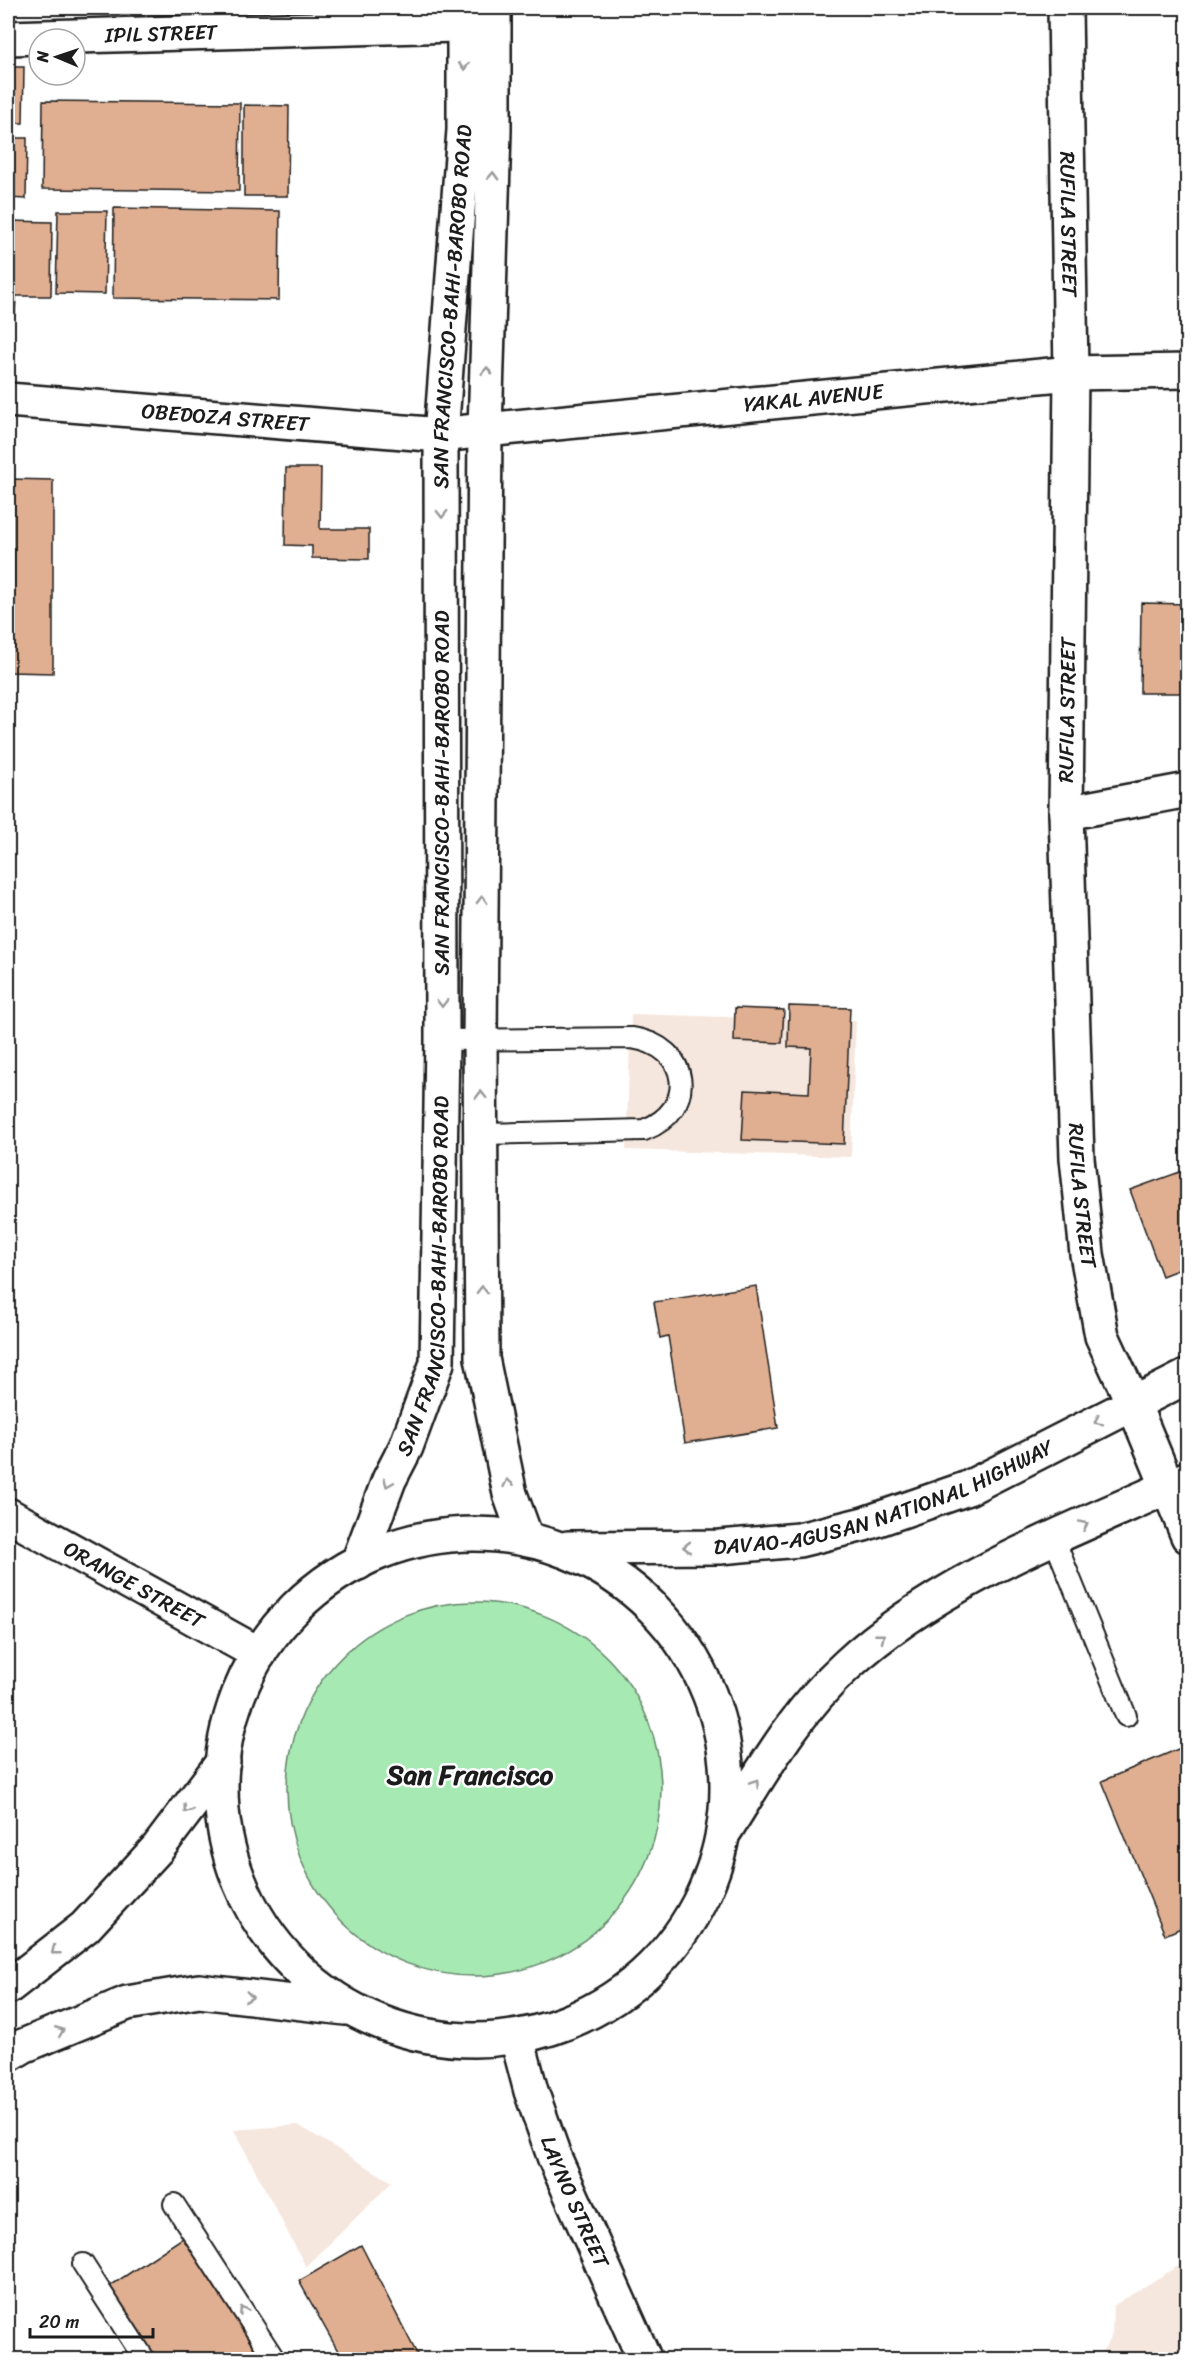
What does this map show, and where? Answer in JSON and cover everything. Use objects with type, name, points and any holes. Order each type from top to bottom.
[{"type":"main road","name":"RUFILA STREET","points":[[1065,8],[1071,373],[1066,813],[1077,1158],[1087,1254],[1102,1336],[1133,1403],[1177,1483],[1188,1536]]},
{"type":"main road","name":"IPIL STREET","points":[[8,38],[165,35],[479,16]]},
{"type":"main road","name":"SAN FRANCISCO-BAHI-BAROBO ROAD","points":[[479,16],[494,131],[485,430],[480,1040],[482,1358],[510,1494],[526,1538]]},
{"type":"main road","name":"SAN FRANCISCO-BAHI-BAROBO ROAD","points":[[358,1563],[388,1480],[406,1447],[437,1363],[442,1040],[441,435],[464,130],[479,16]]},
{"type":"main road","name":"YAKAL AVENUE","points":[[441,435],[1071,373],[1188,371]]},
{"type":"main road","name":"OBEDOZA STREET","points":[[8,400],[441,435]]},
{"type":"main road","points":[[1066,813],[1188,790]]},
{"type":"main road","name":"DAVAO-AGUSAN NATIONAL HIGHWAY","points":[[561,1548],[720,1547],[799,1540],[864,1524],[968,1488],[1188,1376]]},
{"type":"main road","points":[[723,1833],[796,1720],[846,1665],[901,1620],[992,1567],[1177,1483]]},
{"type":"main road","name":"ORANGE STREET","points":[[8,1515],[259,1654]]},
{"type":"main road","points":[[455,1534],[491,1534],[526,1538],[561,1548],[600,1567],[636,1593],[668,1624],[693,1661],[712,1701],[723,1744],[727,1788],[723,1833],[713,1870],[698,1906],[678,1939],[652,1968],[623,1993],[590,2014],[555,2029],[517,2038],[478,2042],[412,2034],[350,2009],[315,1985],[285,1956],[260,1923],[241,1885],[228,1845],[222,1803],[223,1762],[230,1724],[242,1688],[259,1654],[279,1626],[302,1601],[329,1580],[389,1548],[421,1539],[455,1534]]},
{"type":"main road","points":[[8,1987],[85,1927],[158,1848],[223,1762]]},
{"type":"main road","points":[[8,2055],[23,2046],[127,2003],[199,1991],[350,2009]]},
{"type":"main road","name":"LAYNO STREET","points":[[517,2038],[531,2091],[555,2159],[645,2360]]},
{"type":"lane","points":[[442,1040],[632,1038],[647,1040],[660,1046],[671,1056],[678,1069],[681,1083],[678,1100],[671,1114],[659,1125],[644,1130],[482,1134]]},
{"type":"lane","points":[[1054,1539],[1126,1716]]},
{"type":"lane","points":[[174,2204],[275,2360]]},
{"type":"lane","points":[[83,2264],[145,2360]]},
{"type":"shaded area","points":[[631,1014],[856,1021],[851,1157],[626,1150]]},
{"type":"shaded area","points":[[298,2125],[392,2182],[306,2267],[234,2130]]},
{"type":"shaded area","points":[[1178,2266],[1187,2284],[1187,2359],[1106,2359],[1102,2352],[1112,2334],[1113,2306]]},
{"type":"green space","points":[[474,1602],[510,1606],[545,1616],[578,1634],[606,1657],[629,1685],[647,1718],[657,1753],[661,1789],[657,1825],[647,1860],[629,1893],[606,1921],[578,1944],[545,1962],[510,1972],[474,1976],[438,1972],[403,1962],[370,1944],[342,1921],[319,1893],[301,1860],[291,1825],[287,1789],[291,1753],[301,1718],[319,1685],[342,1657],[370,1634],[403,1616],[438,1606]]},
{"type":"building","points":[[8,67],[24,67],[23,123],[8,123]]},
{"type":"building","points":[[43,101],[240,103],[239,191],[42,189]]},
{"type":"building","points":[[244,105],[289,106],[288,196],[244,196]]},
{"type":"building","points":[[8,138],[27,138],[26,199],[8,198]]},
{"type":"building","points":[[114,208],[280,211],[279,300],[113,298]]},
{"type":"building","points":[[58,211],[107,211],[105,294],[56,293]]},
{"type":"building","points":[[8,221],[52,222],[51,296],[16,296],[15,314],[8,314]]},
{"type":"building","points":[[286,468],[321,468],[320,529],[369,529],[369,559],[312,558],[312,546],[285,545]]},
{"type":"building","points":[[8,479],[53,480],[53,673],[8,672]]},
{"type":"building","points":[[1141,603],[1188,604],[1188,693],[1140,693]]},
{"type":"building","points":[[789,1006],[850,1008],[844,1144],[742,1140],[745,1090],[809,1093],[811,1048],[788,1047]]},
{"type":"building","points":[[735,1008],[784,1010],[782,1043],[734,1041]]},
{"type":"building","points":[[1188,1169],[1188,1266],[1162,1276],[1130,1190]]},
{"type":"building","points":[[756,1286],[778,1428],[685,1443],[668,1336],[660,1338],[654,1302]]},
{"type":"building","points":[[1183,1747],[1188,1758],[1188,1925],[1165,1935],[1102,1781]]},
{"type":"building","points":[[187,2235],[267,2360],[153,2360],[107,2288]]},
{"type":"building","points":[[361,2245],[420,2360],[343,2360],[299,2281]]},
{"type":"district","name":"San Francisco","points":[[470,1775]]}]
